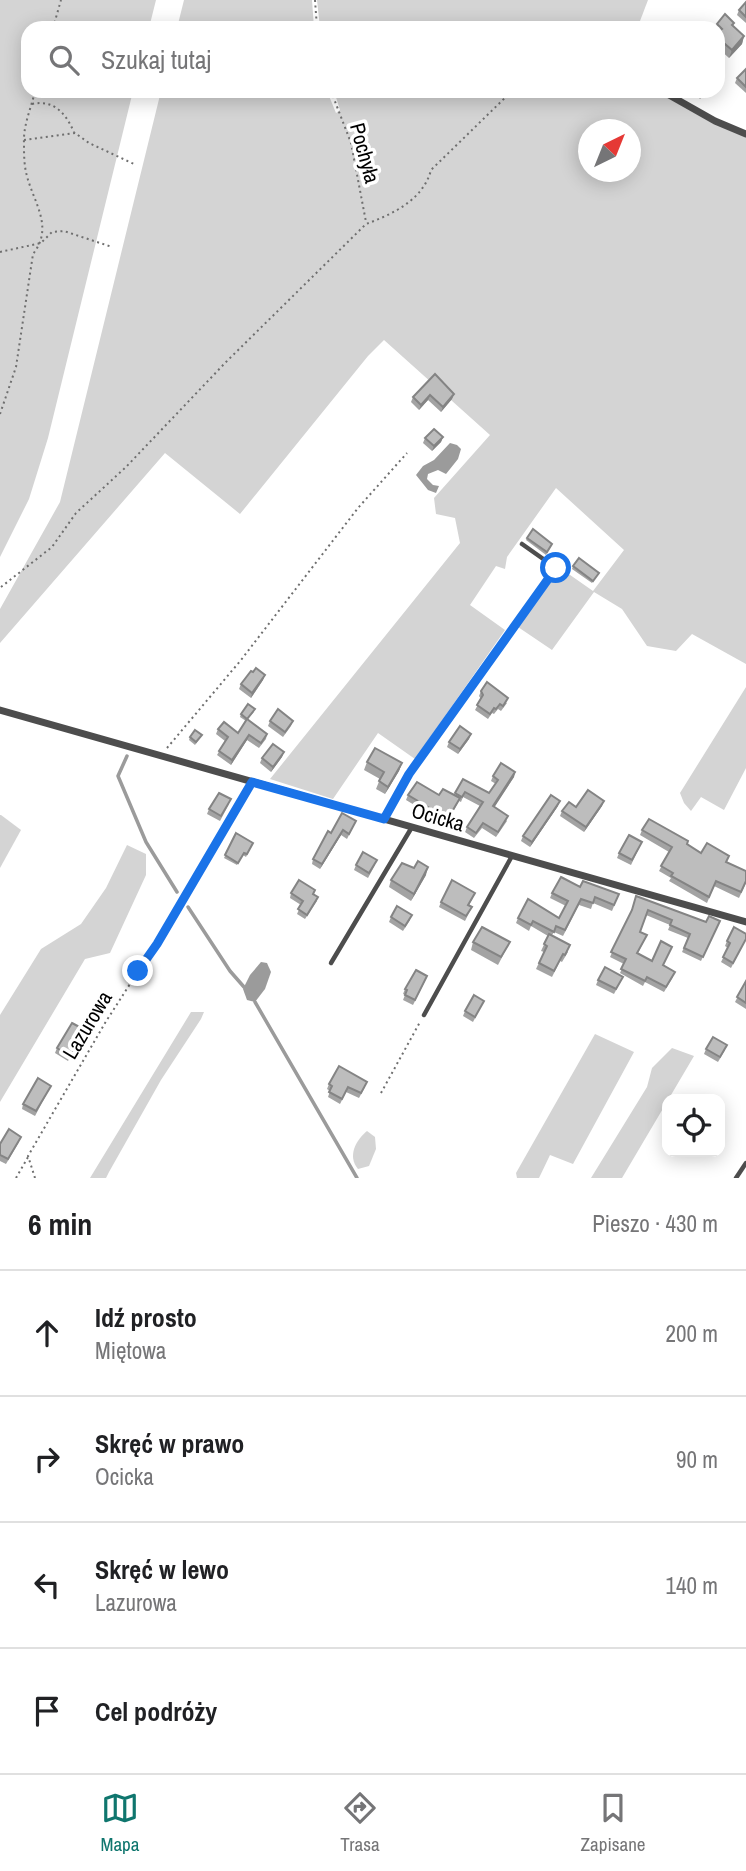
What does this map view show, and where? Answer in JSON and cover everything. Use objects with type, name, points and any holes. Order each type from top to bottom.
[{"type":"street","points":[[674,98],[715,121],[746,134]]},
{"type":"street","name":"Ocicka","points":[[0,710],[746,922]]},
{"type":"lane","points":[[384,819],[409,774],[556,568],[522,544]]},
{"type":"lane","points":[[182,902],[252,782]]},
{"type":"lane","points":[[331,963],[412,827]]},
{"type":"lane","points":[[424,1015],[512,856]]},
{"type":"lane","points":[[736,1178],[746,1163]]},
{"type":"path","points":[[56,21],[61,0]]},
{"type":"path","points":[[314,0],[316,21]]},
{"type":"path","points":[[33,98],[25,121],[23,141],[25,170],[43,224],[41,243]]},
{"type":"path","name":"Pochyła","points":[[334,98],[351,142],[366,223]]},
{"type":"path","points":[[1,587],[52,547],[76,513],[126,467],[226,362],[366,223],[396,213],[427,184],[431,170],[505,98]]},
{"type":"path","points":[[32,104],[40,102],[60,109],[75,133],[89,143],[134,164]]},
{"type":"path","points":[[23,141],[75,133]]},
{"type":"path","points":[[0,414],[16,367],[33,254],[52,232],[64,231],[112,247]]},
{"type":"path","points":[[0,252],[41,243]]},
{"type":"path","points":[[164,757],[167,746],[241,660],[358,508],[407,453]]},
{"type":"path","name":"Lazurowa","points":[[16,1178],[105,1023],[182,902]]},
{"type":"path","points":[[381,1093],[424,1015]]},
{"type":"path","points":[[28,1156],[36,1178]]},
{"type":"shaded area","points":[[0,0],[156,0],[151,21],[21,21],[21,98],[131,98],[48,438],[29,499],[0,557]]},
{"type":"shaded area","points":[[184,0],[312,0],[314,21],[179,21]]},
{"type":"shaded area","points":[[317,0],[648,0],[640,21],[319,21]]},
{"type":"shaded area","points":[[159,98],[330,98],[336,113],[340,110],[336,98],[676,98],[746,134],[746,664],[692,634],[676,651],[647,646],[622,609],[594,592],[552,650],[518,627],[559,571],[563,570],[593,591],[624,550],[556,488],[507,557],[505,569],[496,566],[470,605],[505,630],[415,759],[378,733],[333,799],[270,779],[460,543],[455,518],[436,514],[434,498],[490,435],[384,340],[368,356],[240,514],[165,453],[0,643],[0,609],[60,502]]},
{"type":"shaded area","points":[[450,443],[461,449],[458,459],[446,474],[438,470],[428,474],[427,479],[433,485],[439,486],[436,493],[428,490],[416,475]]},
{"type":"shaded area","points":[[746,687],[746,768],[724,810],[701,797],[691,811],[680,793]]},
{"type":"shaded area","points":[[0,815],[21,830],[0,868]]},
{"type":"shaded area","points":[[127,845],[146,854],[146,875],[110,953],[85,959],[0,1102],[0,1015],[41,949],[81,924],[106,888]]},
{"type":"shaded area","points":[[261,962],[267,963],[271,972],[265,989],[255,1002],[247,1000],[243,989]]},
{"type":"shaded area","points":[[191,1012],[204,1012],[161,1080],[106,1178],[90,1178]]},
{"type":"shaded area","points":[[595,1034],[634,1052],[573,1164],[550,1155],[539,1178],[517,1178],[516,1173]]},
{"type":"shaded area","points":[[672,1048],[694,1056],[672,1094],[662,1094],[662,1110],[622,1178],[591,1178],[647,1087],[652,1068]]},
{"type":"shaded area","points":[[367,1131],[375,1137],[376,1149],[369,1166],[358,1169],[353,1159],[354,1148]]},
{"type":"building","points":[[746,2],[746,17],[739,10]]},
{"type":"building","points":[[725,14],[744,36],[732,50],[725,44],[725,21],[719,21]]},
{"type":"building","points":[[746,69],[746,87],[737,78]]},
{"type":"building","points":[[435,374],[454,394],[443,407],[430,395],[421,405],[413,397]]},
{"type":"building","points":[[434,429],[443,437],[434,446],[425,438]]},
{"type":"building","points":[[533,529],[552,544],[547,552],[527,538]]},
{"type":"building","points":[[579,558],[599,573],[593,581],[573,566]]},
{"type":"building","points":[[256,668],[265,675],[252,693],[241,684]]},
{"type":"building","points":[[487,682],[508,698],[503,706],[500,704],[490,714],[477,705]]},
{"type":"building","points":[[248,704],[255,709],[247,719],[241,714]]},
{"type":"building","points":[[278,709],[293,721],[285,732],[270,721]]},
{"type":"building","points":[[247,719],[267,734],[261,743],[249,735],[232,760],[219,751],[228,737],[218,729],[224,722],[238,733]]},
{"type":"building","points":[[460,726],[471,734],[460,749],[449,742]]},
{"type":"building","points":[[195,730],[202,735],[196,742],[190,737]]},
{"type":"building","points":[[273,744],[284,752],[273,767],[262,758]]},
{"type":"building","points":[[375,748],[402,763],[388,787],[379,781],[384,772],[367,762]]},
{"type":"building","points":[[501,763],[515,772],[493,806],[508,816],[498,832],[483,823],[476,833],[467,827],[483,802],[465,792],[462,797],[455,793],[463,779],[489,793],[498,780],[493,776]]},
{"type":"building","points":[[417,782],[439,795],[443,789],[460,798],[446,822],[436,816],[438,813],[408,795]]},
{"type":"building","points":[[588,790],[604,801],[586,827],[562,811],[569,802],[576,807]]},
{"type":"building","points":[[219,793],[231,799],[221,816],[209,809]]},
{"type":"building","points":[[551,795],[560,801],[532,842],[523,836]]},
{"type":"building","points":[[342,813],[356,821],[349,834],[343,830],[322,864],[313,859],[328,831],[331,833]]},
{"type":"building","points":[[649,819],[688,841],[687,844],[701,853],[707,843],[729,856],[726,862],[746,871],[746,881],[741,892],[716,881],[709,897],[671,876],[673,873],[661,866],[672,847],[642,830]]},
{"type":"building","points":[[236,833],[253,843],[238,863],[225,855]]},
{"type":"building","points":[[629,835],[642,842],[632,860],[619,853]]},
{"type":"building","points":[[363,852],[377,860],[369,873],[356,865]]},
{"type":"building","points":[[418,861],[428,867],[414,894],[391,880],[402,863],[414,868]]},
{"type":"building","points":[[561,877],[580,887],[583,881],[619,894],[614,905],[595,897],[593,903],[581,899],[565,930],[556,926],[554,932],[533,921],[531,925],[518,918],[528,899],[559,918],[568,901],[552,893]]},
{"type":"building","points":[[299,880],[315,890],[313,894],[318,897],[307,915],[298,909],[303,901],[291,893]]},
{"type":"building","points":[[452,880],[475,893],[468,905],[472,907],[466,916],[441,902]]},
{"type":"building","points":[[636,896],[706,922],[709,916],[720,921],[703,957],[684,948],[690,934],[670,925],[672,920],[648,910],[640,932],[647,935],[637,953],[652,961],[661,941],[672,947],[663,965],[675,972],[666,987],[647,977],[645,981],[621,969],[626,959],[611,952]]},
{"type":"building","points":[[397,906],[412,915],[405,926],[391,917]]},
{"type":"building","points":[[482,927],[510,942],[501,957],[473,942]]},
{"type":"building","points":[[734,927],[746,934],[746,939],[733,963],[723,957]]},
{"type":"building","points":[[549,934],[570,945],[554,971],[539,963]]},
{"type":"building","points":[[605,967],[623,977],[616,989],[598,980]]},
{"type":"building","points":[[416,970],[427,976],[415,1000],[405,995],[405,989]]},
{"type":"building","points":[[746,981],[746,1003],[737,997]]},
{"type":"building","points":[[474,995],[484,1001],[475,1017],[465,1011]]},
{"type":"building","points":[[72,1023],[85,1030],[70,1056],[57,1048]]},
{"type":"building","points":[[713,1037],[727,1045],[720,1057],[706,1049]]},
{"type":"building","points":[[339,1066],[367,1082],[361,1093],[348,1087],[342,1099],[329,1092],[332,1086],[329,1084]]},
{"type":"building","points":[[38,1078],[51,1086],[36,1111],[23,1104]]},
{"type":"building","points":[[9,1129],[21,1137],[8,1159],[0,1155],[0,1144]]},
{"type":"waterway","points":[[127,756],[118,776],[146,842],[177,892]]},
{"type":"waterway","points":[[188,907],[230,971],[244,987]]},
{"type":"waterway","points":[[255,1002],[357,1178]]},
{"type":"route","points":[[138,971],[157,944],[252,782],[384,819],[409,774],[556,568]]}]
